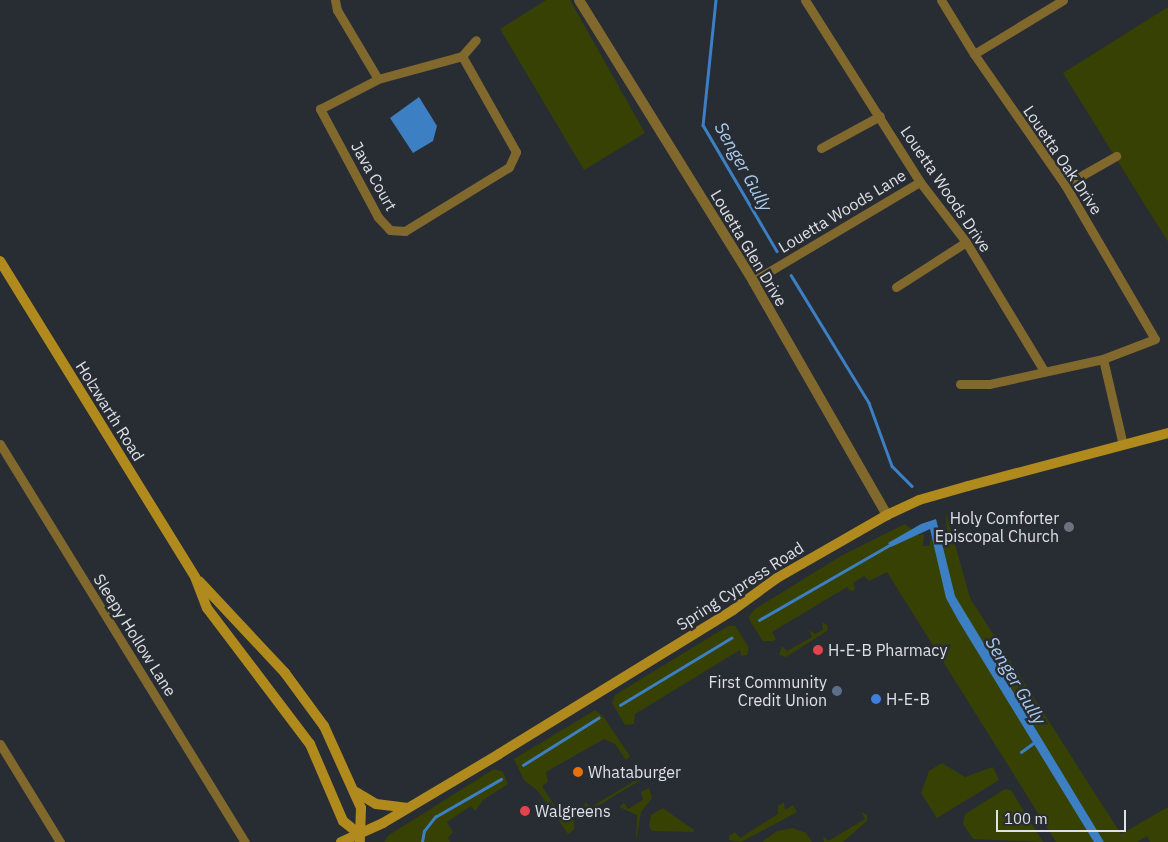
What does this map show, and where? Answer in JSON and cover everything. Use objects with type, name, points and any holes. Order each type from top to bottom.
[{"type":"main road","name":"Holzwarth Road","points":[[0,260],[195,577],[207,608],[231,644],[264,681],[310,744],[343,821],[360,838]]},
{"type":"main road","name":"Spring Cypress Road","points":[[341,842],[360,838],[733,610],[777,578],[887,515],[919,500],[1168,433]]},
{"type":"main road","name":"Holzwarth Road","points":[[195,577],[285,673],[324,726],[361,808],[360,838]]},
{"type":"main road","points":[[354,790],[374,804],[408,808]]},
{"type":"street","points":[[335,0],[337,10],[378,79],[462,56],[476,40]]},
{"type":"street","name":"Louetta Glen Drive","points":[[579,0],[753,281],[887,515]]},
{"type":"street","name":"Louetta Woods Drive","points":[[805,0],[920,182],[966,242],[1044,371]]},
{"type":"street","name":"Louetta Oak Drive","points":[[941,0],[974,54],[1065,185],[1155,339],[1103,359]]},
{"type":"street","points":[[974,54],[1063,0]]},
{"type":"street","name":"Java Court","points":[[378,79],[320,109],[378,217],[390,230],[406,231],[510,167],[516,152],[462,56]]},
{"type":"street","points":[[821,148],[880,116]]},
{"type":"street","points":[[1065,185],[1116,156]]},
{"type":"street","name":"Louetta Woods Lane","points":[[753,281],[920,182]]},
{"type":"street","points":[[896,287],[966,242]]},
{"type":"street","points":[[960,384],[989,384],[1103,359],[1123,445]]},
{"type":"street","name":"Sleepy Hollow Lane","points":[[0,444],[245,842]]},
{"type":"street","points":[[0,744],[60,842]]},
{"type":"green space","points":[[546,0],[570,0],[645,133],[584,170],[500,29]]},
{"type":"green space","points":[[1168,7],[1168,242],[1063,73]]},
{"type":"green space","points":[[946,512],[970,598],[1121,834],[1168,807],[1168,842],[1150,842],[1147,836],[1137,842],[1056,842],[887,572],[869,581],[864,576],[853,583],[855,590],[851,591],[847,587],[772,632],[776,639],[773,641],[763,641],[750,621],[749,616],[755,609],[841,556],[905,524],[919,535],[924,534],[923,546],[929,546],[931,538],[947,534]]},
{"type":"green space","points":[[822,622],[828,626],[827,631],[786,657],[779,655],[782,646],[787,651],[812,637],[809,630],[815,634],[823,630]]},
{"type":"green space","points":[[728,626],[735,626],[738,630],[749,648],[747,655],[741,656],[740,650],[635,714],[634,724],[625,725],[612,703],[615,695]]},
{"type":"green space","points":[[595,710],[603,716],[630,756],[626,760],[615,744],[604,739],[546,772],[548,782],[542,786],[561,816],[569,813],[574,821],[574,830],[568,834],[538,791],[524,780],[514,759]]},
{"type":"green space","points":[[942,763],[965,777],[993,767],[999,780],[937,818],[921,793],[929,771]]},
{"type":"green space","points":[[494,769],[503,772],[508,784],[483,800],[475,811],[471,806],[447,822],[453,832],[448,838],[450,842],[384,842],[389,835]]},
{"type":"green space","points":[[639,771],[642,776],[639,781],[588,812],[584,810],[585,802],[591,807],[636,780],[633,773]]},
{"type":"green space","points":[[649,788],[652,798],[641,812],[636,842],[637,815],[619,807],[624,803],[628,809],[643,800],[641,792]]},
{"type":"green space","points":[[1005,789],[1011,790],[1043,842],[973,839],[963,824],[965,814]]},
{"type":"green space","points":[[784,802],[785,810],[793,805],[797,812],[741,842],[729,840],[729,836],[735,832],[740,838],[778,814],[778,806]]},
{"type":"green space","points":[[663,808],[694,830],[693,832],[652,831],[649,826],[651,815]]},
{"type":"green space","points":[[861,812],[867,815],[867,821],[843,842],[824,842],[823,836],[828,841],[865,819]]},
{"type":"green space","points":[[793,828],[806,833],[812,842],[762,842],[777,831]]},
{"type":"water","points":[[419,97],[437,126],[433,141],[413,153],[390,118]]},
{"type":"water","points":[[936,519],[955,596],[1104,842],[1094,842],[958,620],[946,598],[930,529],[891,547],[888,543],[921,524]]},
{"type":"waterway","name":"Senger Gully","points":[[716,0],[703,125],[777,251]]},
{"type":"waterway","name":"Senger Gully","points":[[791,275],[869,403],[892,466],[912,486]]},
{"type":"waterway","points":[[759,620],[891,544]]},
{"type":"waterway","points":[[620,705],[731,638]]},
{"type":"waterway","points":[[523,765],[598,718]]},
{"type":"waterway","points":[[1021,752],[1036,741]]},
{"type":"waterway","points":[[422,842],[424,831],[435,817],[501,779]]},
{"type":"place","name":"Holy Comforter Episcopal Church","points":[[1069,527]]},
{"type":"place","name":"H-E-B Pharmacy","points":[[818,650]]},
{"type":"place","name":"First Community Credit Union","points":[[837,691]]},
{"type":"place","name":"H-E-B","points":[[876,699]]},
{"type":"place","name":"Whataburger","points":[[578,772]]},
{"type":"place","name":"Walgreens","points":[[525,811]]}]
